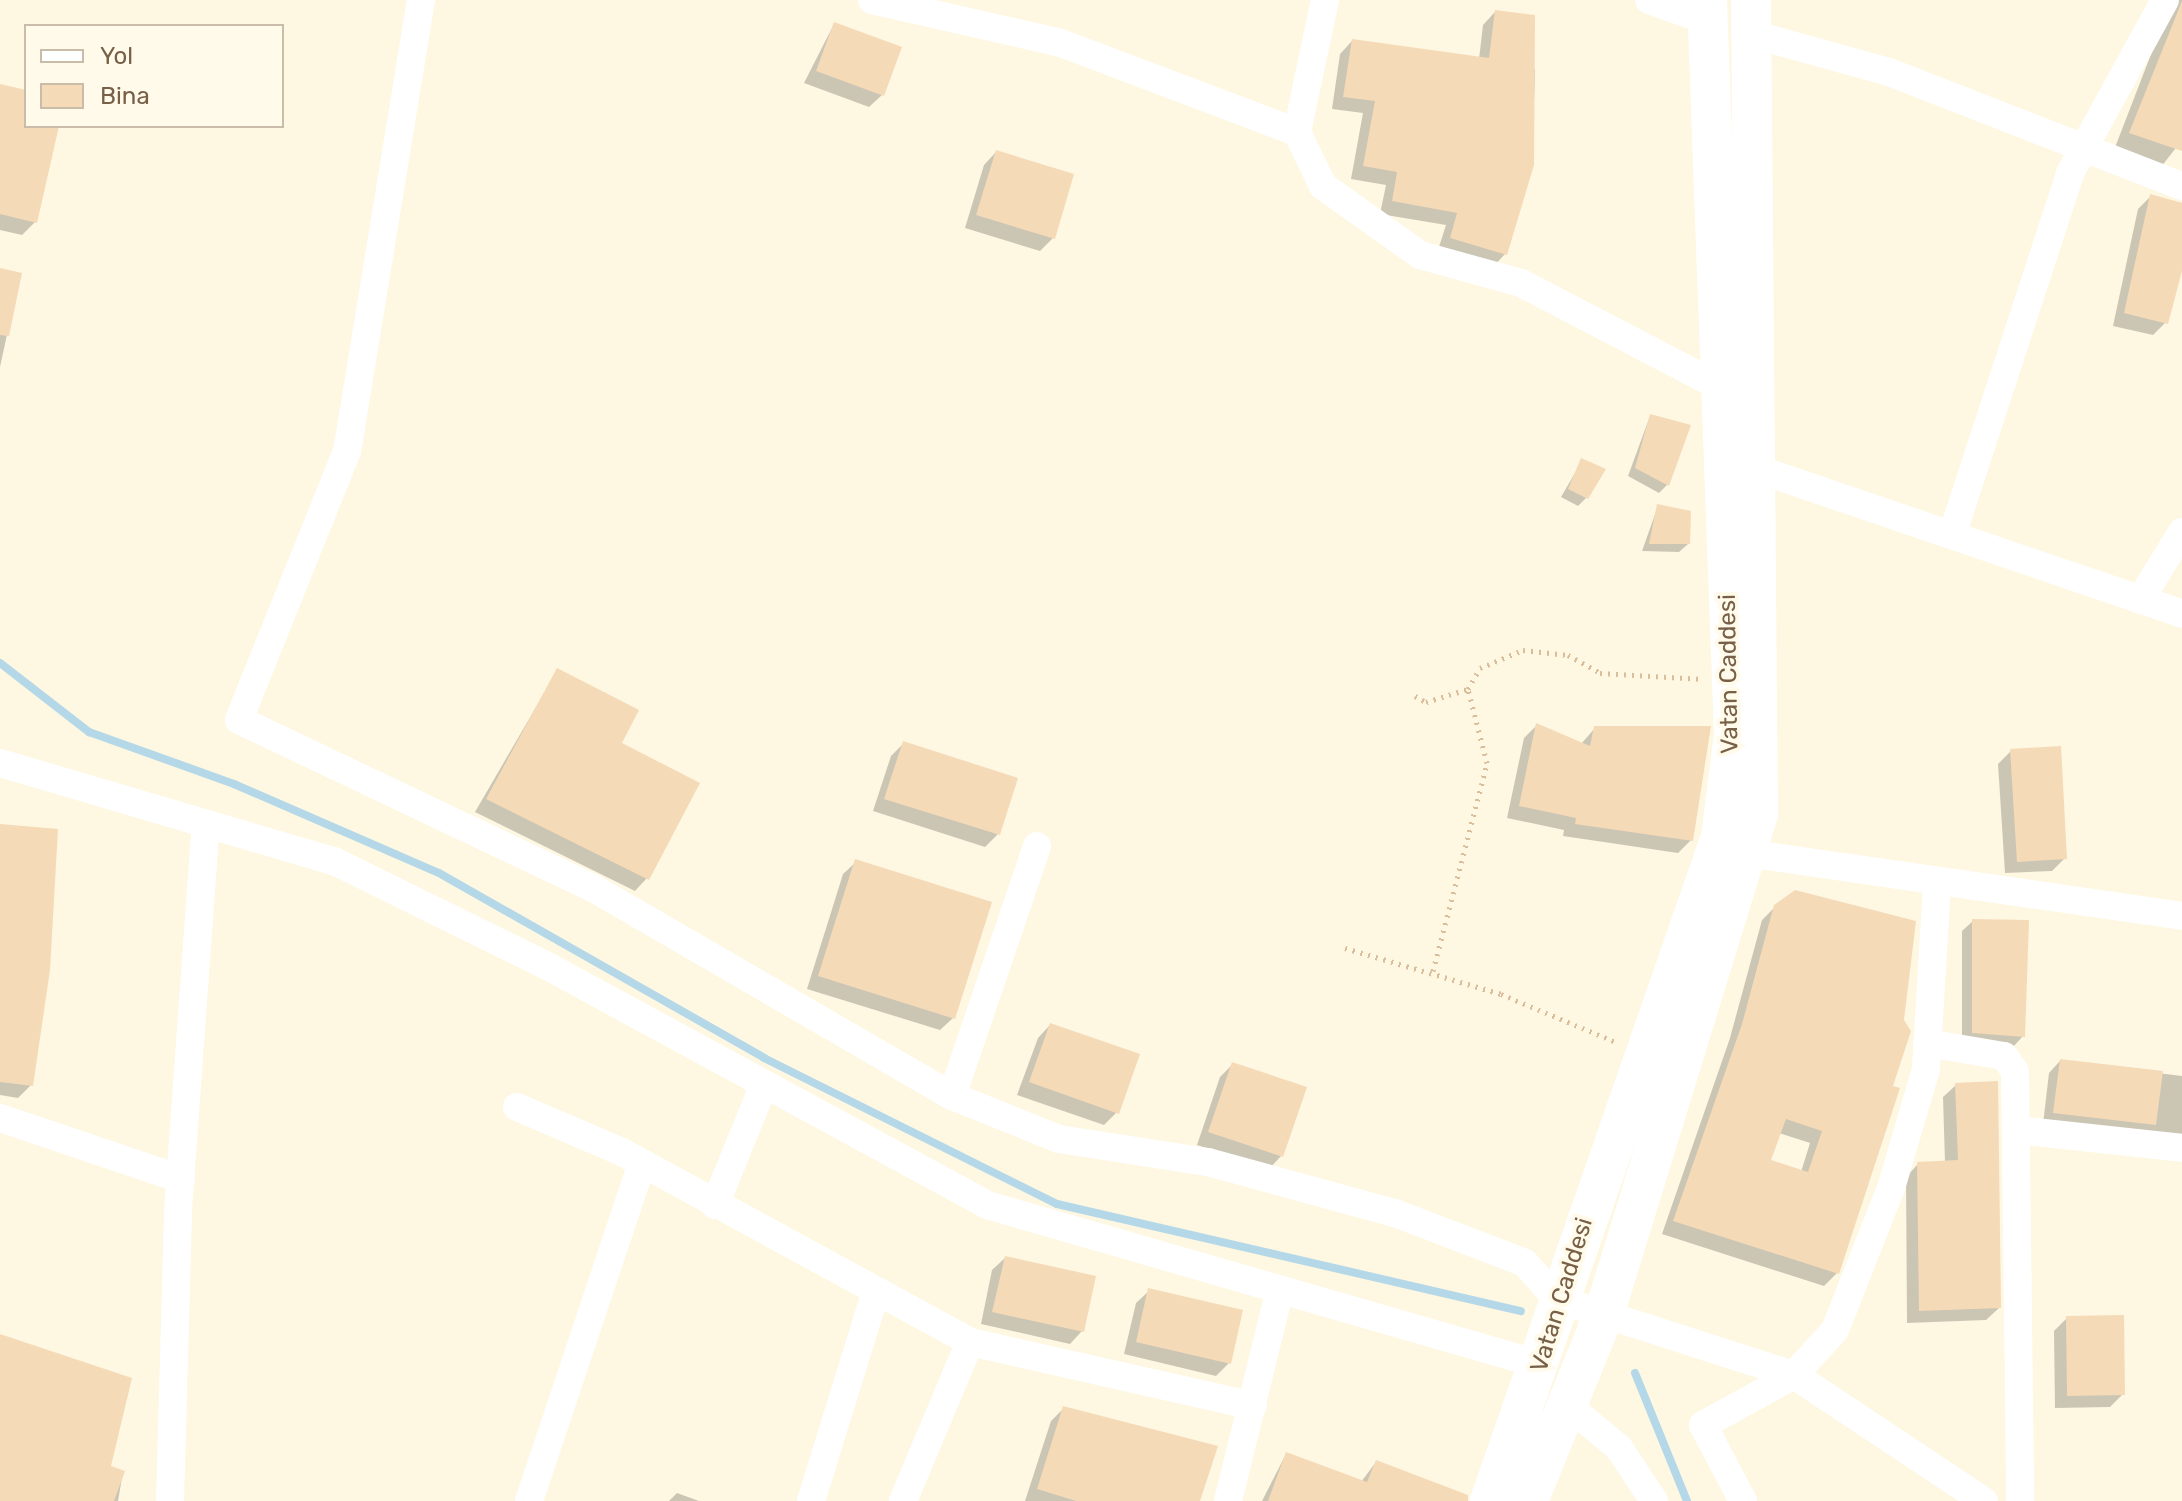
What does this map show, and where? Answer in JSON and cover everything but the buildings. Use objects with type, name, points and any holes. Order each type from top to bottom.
[{"type":"main road","name":"Vatan Caddesi","points":[[1490,1501],[1542,1365],[1557,1299],[1721,837],[1734,736],[1707,10]]},
{"type":"main road","name":"Vatan Caddesi","points":[[1528,1501],[1605,1311],[1758,814],[1760,470],[1752,17]]},
{"type":"street","points":[[421,0],[347,451],[239,720],[593,888],[952,1096],[1059,1139],[1208,1162],[1395,1213],[1525,1263],[1557,1299],[1605,1311],[1794,1375],[1984,1501]]},
{"type":"street","points":[[872,0],[1061,43],[1297,132]]},
{"type":"street","points":[[1325,0],[1297,132],[1323,186],[1420,255],[1521,283],[1719,386]]},
{"type":"street","points":[[1649,0],[1707,10]]},
{"type":"street","points":[[1953,532],[2083,149],[2165,0]]},
{"type":"street","points":[[1752,17],[2182,186]]},
{"type":"street","points":[[1760,470],[1953,532],[2182,614]]},
{"type":"street","points":[[2140,600],[2182,532]]},
{"type":"street","points":[[0,763],[334,861],[551,968],[762,1089],[987,1205],[1279,1294],[1348,1304],[1542,1365]]},
{"type":"street","points":[[170,1501],[181,1179],[206,824]]},
{"type":"street","points":[[952,1096],[1037,846]]},
{"type":"street","points":[[1746,853],[2182,916]]},
{"type":"street","points":[[1743,1501],[1703,1425],[1794,1375],[1835,1330],[1891,1188],[1927,1043],[1937,883]]},
{"type":"street","points":[[1927,1043],[2004,1056],[2015,1072],[2020,1501]]},
{"type":"street","points":[[715,1205],[762,1089]]},
{"type":"street","points":[[517,1107],[642,1164],[875,1294],[970,1342],[1253,1406]]},
{"type":"street","points":[[0,1118],[181,1179]]},
{"type":"street","points":[[2017,1130],[2182,1148]]},
{"type":"street","points":[[529,1501],[642,1164]]},
{"type":"street","points":[[811,1501],[875,1294]]},
{"type":"street","points":[[1228,1501],[1279,1294]]},
{"type":"street","points":[[903,1501],[970,1342]]},
{"type":"street","points":[[1566,1404],[1619,1448],[1654,1501]]},
{"type":"path","points":[[1415,696],[1426,702],[1468,689],[1480,668],[1523,650],[1568,655],[1600,673],[1731,682]]},
{"type":"path","points":[[1433,971],[1487,763],[1468,689]]},
{"type":"path","points":[[1345,948],[1433,971],[1592,1026],[1643,1058]]},
{"type":"waterway","points":[[0,663],[89,732],[234,784],[439,873],[764,1058],[1057,1204],[1521,1311]]},
{"type":"waterway","points":[[1635,1373],[1687,1501]]}]
